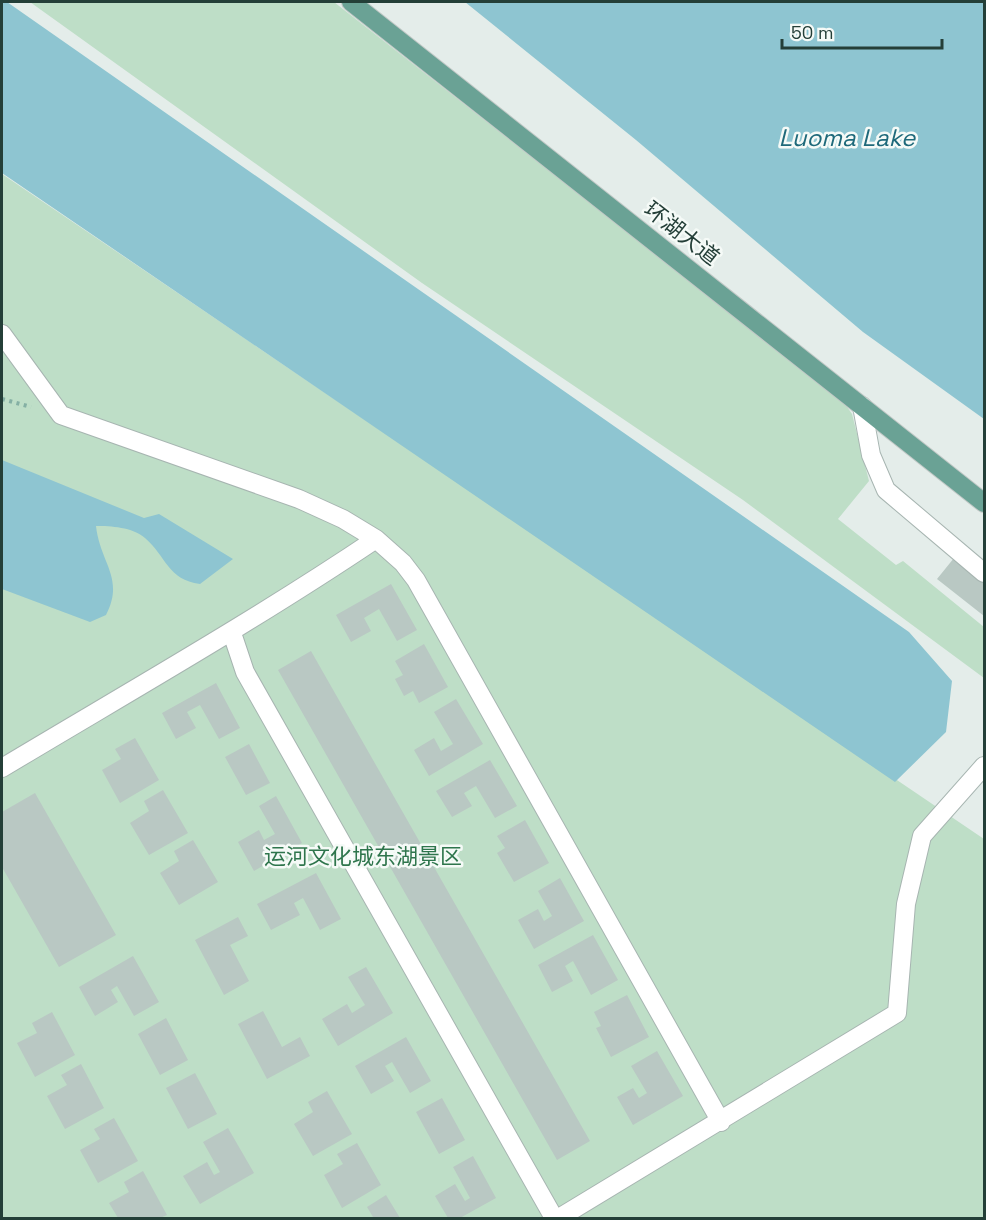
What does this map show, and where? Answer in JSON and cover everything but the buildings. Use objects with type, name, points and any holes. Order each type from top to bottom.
[{"type":"main road","name":"环湖大道","points":[[351,2],[984,503]]},
{"type":"street","points":[[2,334],[61,416],[300,499],[343,519],[376,539],[403,563],[416,580],[721,1122]]},
{"type":"street","points":[[862,406],[871,455],[886,490],[984,573]]},
{"type":"street","points":[[2,768],[78,720],[150,682],[232,633],[376,539]]},
{"type":"street","points":[[232,633],[245,672],[556,1218],[721,1122],[897,1013],[906,904],[922,836],[984,766]]},
{"type":"green space","points":[[30,2],[334,2],[843,401],[852,414],[869,481],[838,519],[896,565],[903,561],[984,627],[984,678],[743,500],[422,283]]},
{"type":"green space","name":"运河文化城东湖景区","points":[[2,174],[984,839],[984,1218],[2,1218]]},
{"type":"water","points":[[2,2],[7,2],[909,632],[952,681],[946,732],[895,782],[2,173]]},
{"type":"water","name":"Luoma Lake","points":[[465,2],[984,2],[984,419],[863,332],[636,140]]},
{"type":"water","points":[[2,460],[144,518],[159,514],[233,559],[200,584],[189,582],[174,572],[140,534],[121,528],[96,526],[112,580],[113,591],[106,615],[90,622],[2,589]]}]
